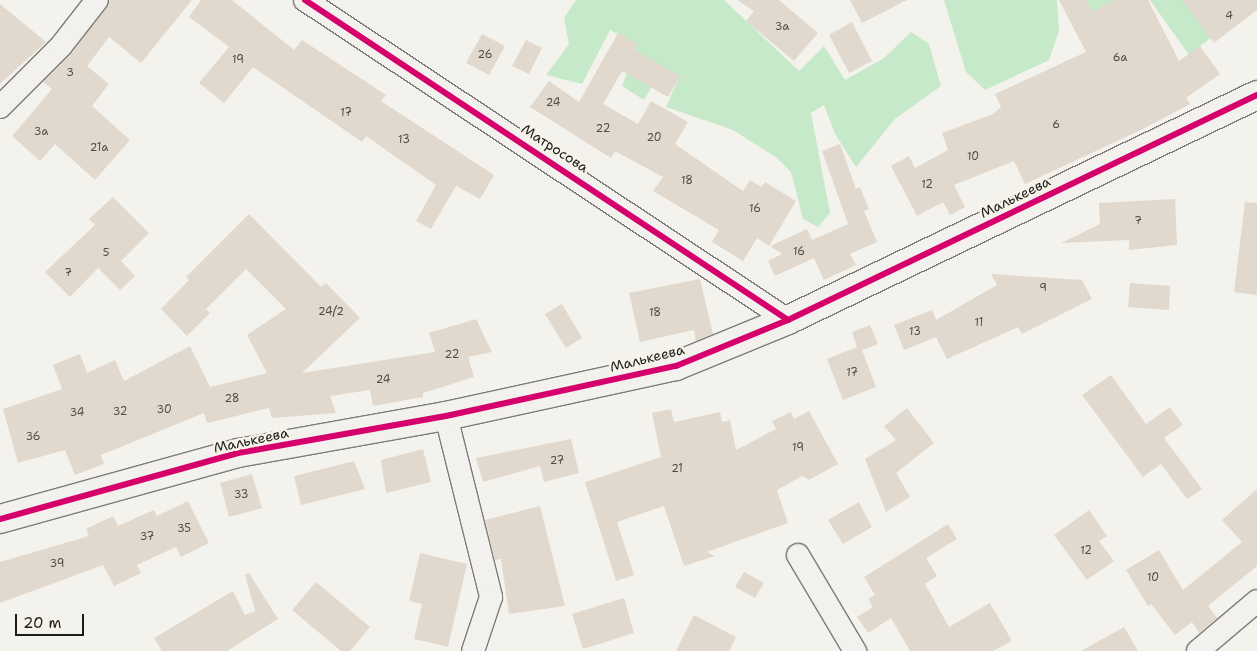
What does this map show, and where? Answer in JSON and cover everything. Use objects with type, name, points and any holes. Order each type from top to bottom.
[{"type":"street","points":[[0,107],[61,46],[97,0]]},
{"type":"street","name":"Матросова","points":[[305,0],[788,320]]},
{"type":"street","name":"Малькеева","points":[[0,519],[238,453],[446,416],[676,366],[788,320],[1257,95]]},
{"type":"street","points":[[446,416],[491,597],[473,651]]},
{"type":"street","points":[[798,555],[855,651]]},
{"type":"street","points":[[1198,651],[1257,601]]},
{"type":"green space","points":[[576,0],[724,0],[799,71],[824,46],[845,80],[884,58],[911,32],[929,44],[941,86],[895,119],[856,167],[835,134],[824,105],[811,113],[830,213],[818,227],[803,219],[791,172],[777,158],[733,130],[666,107],[679,77],[663,67],[644,100],[622,86],[637,44],[610,30],[582,84],[546,75],[569,44],[564,18]]},
{"type":"green space","points":[[944,0],[1057,0],[1059,31],[1049,60],[985,90],[966,72]]},
{"type":"green space","points":[[1086,0],[1115,0],[1092,12]]},
{"type":"green space","points":[[1150,0],[1189,0],[1212,37],[1189,55]]},
{"type":"building","points":[[110,0],[192,0],[141,63],[109,37],[87,66],[109,84],[92,106],[130,140],[95,180],[55,144],[40,161],[12,136],[52,89],[43,82],[71,54]]},
{"type":"building","points":[[201,0],[232,0],[294,50],[302,40],[386,95],[381,101],[494,175],[480,199],[456,186],[431,229],[416,221],[436,185],[366,136],[362,142],[253,67],[224,103],[199,83],[229,47],[189,17]]},
{"type":"building","points":[[737,0],[779,0],[818,33],[794,61],[746,21],[754,11]]},
{"type":"building","points":[[850,0],[907,0],[862,23]]},
{"type":"building","points":[[1059,0],[1086,0],[1092,12],[1115,0],[1148,0],[1179,61],[1200,46],[1220,74],[1186,98],[1190,104],[1143,129],[1025,184],[1014,161],[954,185],[965,207],[950,215],[943,202],[917,216],[891,166],[909,156],[915,168],[948,150],[942,133],[993,114],[1001,107],[995,94],[1086,52]]},
{"type":"building","points":[[1182,0],[1257,0],[1257,10],[1214,43]]},
{"type":"building","points":[[0,4],[46,42],[0,84]]},
{"type":"building","points":[[852,22],[872,61],[849,73],[829,35]]},
{"type":"building","points":[[618,33],[638,44],[634,50],[680,76],[668,97],[622,71],[603,104],[638,124],[651,101],[688,122],[675,144],[743,191],[750,180],[762,187],[765,182],[796,201],[769,246],[757,238],[743,261],[712,242],[719,230],[653,191],[663,177],[615,151],[611,158],[530,107],[549,81],[579,102]]},
{"type":"building","points":[[482,34],[505,46],[489,75],[466,63]]},
{"type":"building","points":[[526,40],[542,48],[529,74],[512,66]]},
{"type":"building","points":[[840,144],[856,189],[860,187],[869,209],[864,211],[877,242],[850,254],[856,265],[824,280],[814,258],[775,276],[768,261],[782,254],[770,246],[807,229],[812,240],[848,224],[822,151]]},
{"type":"building","points":[[113,197],[149,233],[121,261],[135,276],[120,290],[98,268],[70,297],[45,272],[95,225],[89,219]]},
{"type":"building","points":[[1175,199],[1177,245],[1129,250],[1129,240],[1061,243],[1100,224],[1099,203]]},
{"type":"building","points":[[1245,202],[1257,203],[1257,295],[1234,292]]},
{"type":"building","points":[[249,214],[321,287],[326,283],[360,318],[302,373],[435,352],[429,333],[476,319],[492,352],[468,357],[474,377],[423,393],[423,397],[373,406],[370,390],[330,396],[336,413],[272,418],[269,408],[207,423],[204,413],[101,455],[104,464],[75,475],[65,450],[18,463],[3,409],[62,389],[53,365],[80,354],[87,373],[115,360],[124,381],[190,346],[210,387],[267,373],[247,335],[286,309],[246,269],[206,309],[210,313],[187,336],[161,309],[189,280],[186,277]]},
{"type":"building","points":[[991,274],[1082,280],[1092,299],[1022,334],[1018,327],[947,359],[936,337],[904,350],[894,325],[932,310],[936,320],[997,285]]},
{"type":"building","points":[[700,279],[713,334],[696,341],[694,330],[640,342],[629,293]]},
{"type":"building","points":[[1130,283],[1170,286],[1169,310],[1128,307]]},
{"type":"building","points":[[562,304],[582,338],[566,348],[545,314]]},
{"type":"building","points":[[870,325],[878,344],[862,350],[876,387],[843,400],[827,359],[857,347],[852,332]]},
{"type":"building","points":[[1111,375],[1146,424],[1170,407],[1183,425],[1164,438],[1202,489],[1187,499],[1161,464],[1143,477],[1082,395]]},
{"type":"building","points":[[907,408],[934,443],[896,473],[910,497],[886,512],[865,459],[896,440],[884,426]]},
{"type":"building","points":[[671,409],[674,422],[720,412],[722,422],[730,420],[736,450],[776,429],[772,421],[791,412],[794,419],[809,411],[838,464],[809,480],[802,476],[777,490],[788,523],[707,552],[715,556],[684,566],[664,506],[617,522],[634,575],[616,581],[585,482],[661,457],[652,413]]},
{"type":"building","points":[[571,439],[579,473],[544,482],[540,466],[483,482],[476,458]]},
{"type":"building","points":[[423,449],[431,482],[386,493],[381,460]]},
{"type":"building","points":[[354,461],[365,489],[301,505],[294,476]]},
{"type":"building","points":[[252,474],[262,508],[229,517],[220,483]]},
{"type":"building","points":[[1257,489],[1257,566],[1208,606],[1217,618],[1199,633],[1192,622],[1175,635],[1151,604],[1148,606],[1126,570],[1159,550],[1183,590],[1242,542],[1222,520]]},
{"type":"building","points":[[188,501],[209,543],[181,557],[176,547],[137,565],[141,573],[114,586],[103,565],[0,603],[0,562],[89,536],[86,529],[113,516],[118,526],[154,510],[157,516]]},
{"type":"building","points":[[859,502],[872,527],[843,544],[828,520]]},
{"type":"building","points":[[540,506],[565,606],[509,614],[501,559],[495,560],[485,520]]},
{"type":"building","points":[[1089,510],[1107,536],[1099,541],[1114,561],[1087,580],[1054,535]]},
{"type":"building","points":[[948,524],[957,539],[926,558],[937,576],[925,584],[949,627],[990,603],[1012,641],[993,651],[910,651],[891,618],[868,633],[857,617],[873,607],[868,599],[875,595],[864,577]]},
{"type":"building","points":[[420,553],[467,564],[448,647],[414,639],[422,604],[409,601]]},
{"type":"building","points":[[744,572],[764,583],[755,598],[735,587]]},
{"type":"building","points":[[249,573],[278,619],[227,651],[162,651],[154,638],[233,591],[245,615],[255,611],[245,575]]},
{"type":"building","points":[[316,582],[370,627],[350,651],[341,651],[292,610]]},
{"type":"building","points":[[624,598],[634,633],[583,649],[572,614]]},
{"type":"building","points":[[694,615],[736,637],[729,651],[676,651]]},
{"type":"building","points":[[1124,627],[1138,651],[1081,651]]},
{"type":"cycle path","points":[[305,0],[788,320]]},
{"type":"cycle path","points":[[0,519],[238,453],[446,416],[676,366],[788,320],[1257,95]]}]
